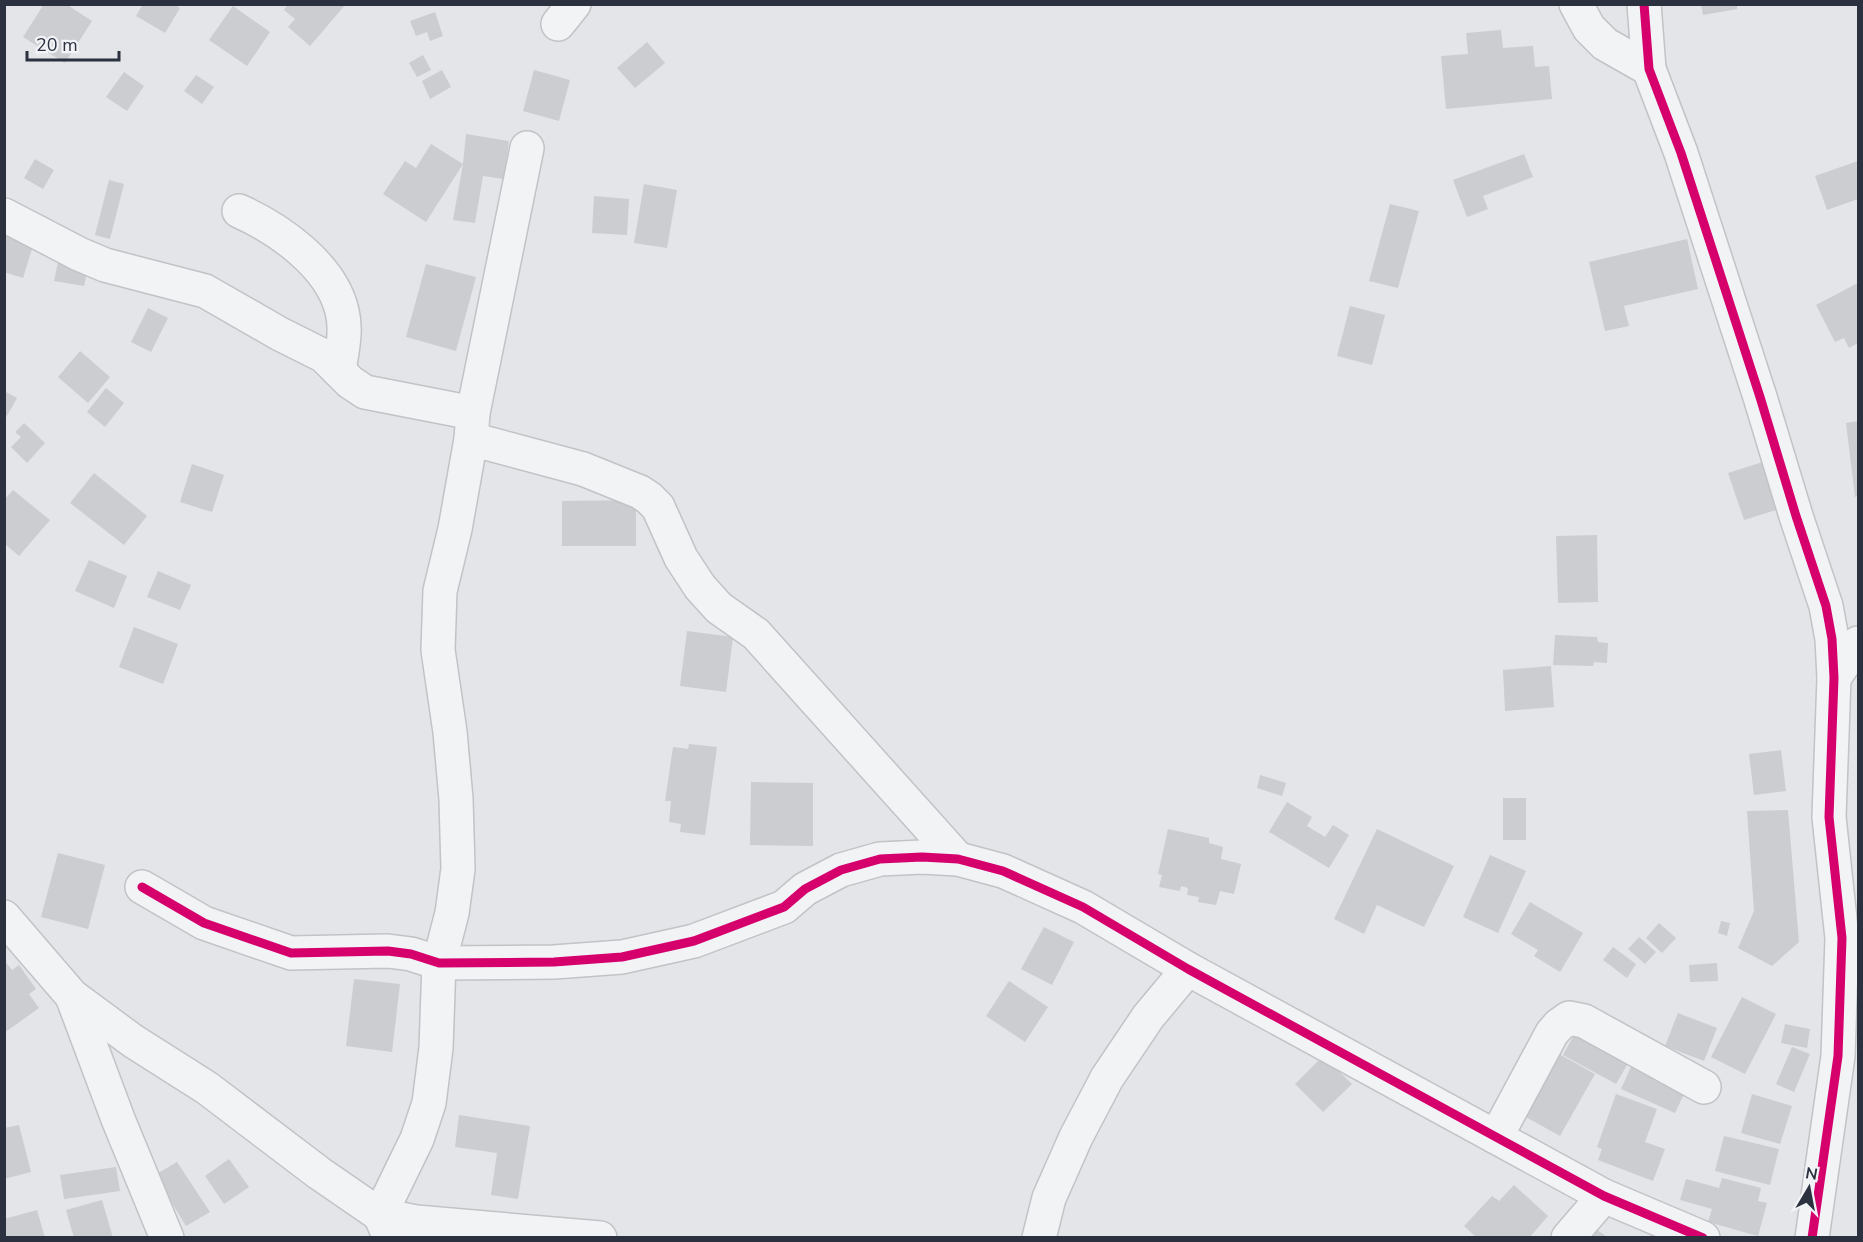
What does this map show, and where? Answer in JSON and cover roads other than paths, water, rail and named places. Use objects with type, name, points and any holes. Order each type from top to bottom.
[{"type":"street","points":[[1576,4],[1589,28],[1605,44],[1649,69]]},
{"type":"street","points":[[1644,4],[1649,69],[1681,153],[1826,606],[1832,639],[1834,678],[1829,818],[1842,938],[1838,1056],[1812,1238]]},
{"type":"street","points":[[385,1226],[429,1103],[436,1048],[439,963],[452,913],[458,868],[456,799],[450,732],[438,651],[440,591],[455,529],[472,426],[527,148]]},
{"type":"street","points":[[239,211],[261,221],[306,254],[336,295],[342,312],[345,334],[339,371]]},
{"type":"street","points":[[4,215],[105,265],[205,291],[324,356],[350,382],[365,392],[472,426],[640,492],[650,498],[658,507],[681,558],[710,599],[756,634],[958,859]]},
{"type":"street","points":[[1834,678],[1858,643]]},
{"type":"street","points":[[142,888],[204,922],[291,953],[388,951],[411,954],[439,963],[554,962],[622,957],[694,941],[784,907],[806,889],[841,870],[880,859],[922,857],[958,859],[1003,871],[1083,907],[1188,969],[1604,1196],[1703,1238]]},
{"type":"street","points":[[4,917],[72,996],[133,1041],[207,1088],[385,1226],[416,1222],[600,1238]]},
{"type":"street","points":[[1039,1238],[1049,1198],[1076,1137],[1107,1078],[1148,1017],[1188,969]]},
{"type":"street","points":[[72,996],[118,1119],[167,1238]]},
{"type":"street","points":[[1496,1137],[1552,1033],[1569,1018],[1584,1021],[1704,1087]]},
{"type":"street","points":[[1568,1238],[1604,1196]]}]
